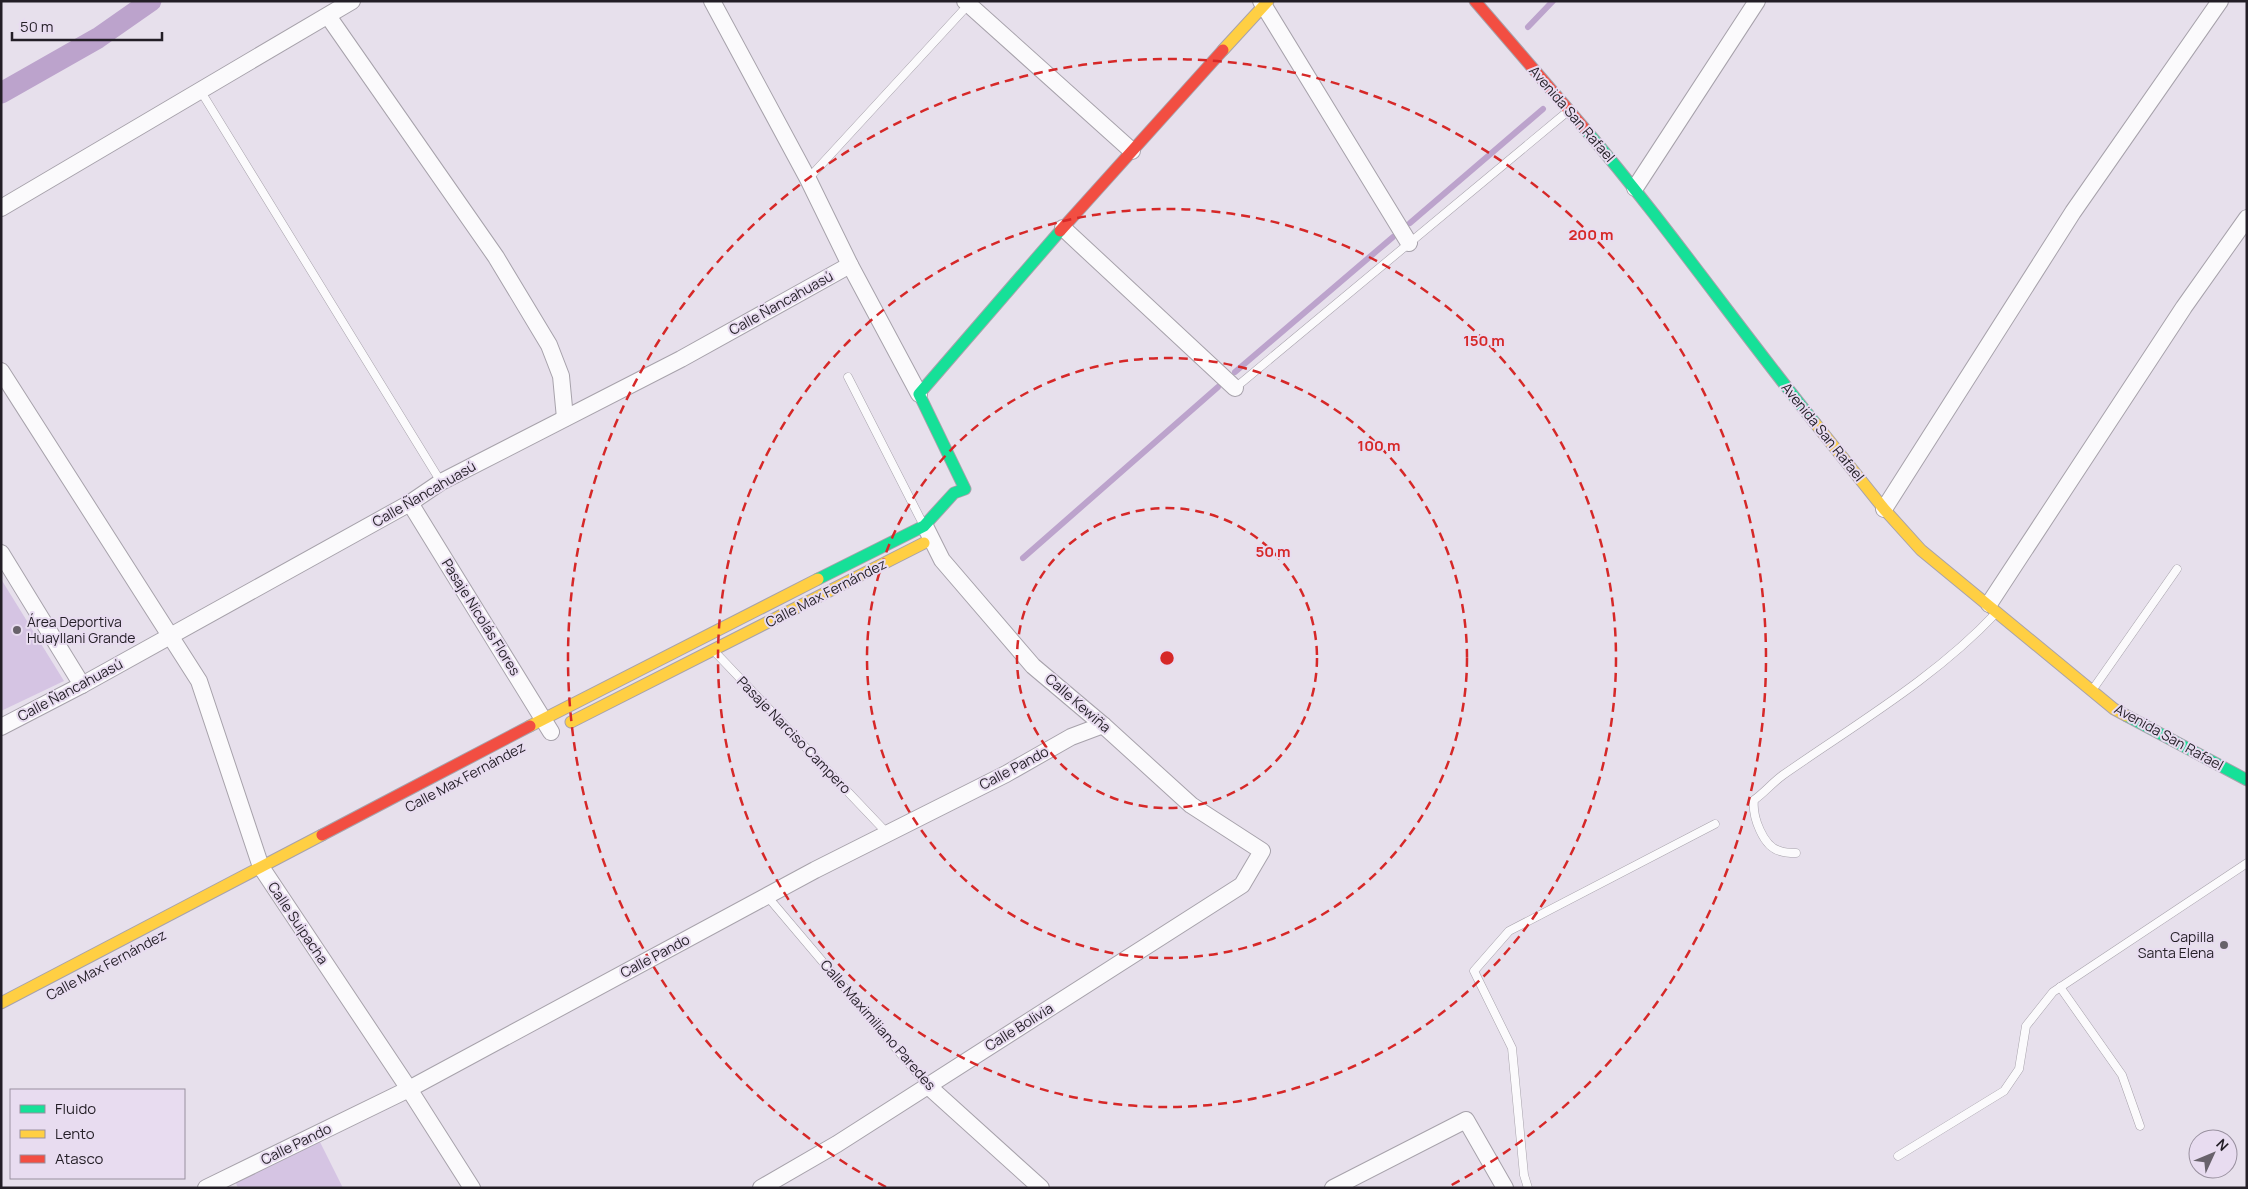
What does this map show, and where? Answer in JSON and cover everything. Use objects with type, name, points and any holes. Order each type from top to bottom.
[{"type":"street","points":[[712,1],[808,179],[850,265],[919,394],[965,489],[954,493],[928,532]]},
{"type":"street","name":"Avenida San Rafael","points":[[1475,1],[1635,188],[1759,353],[1884,509],[1921,550],[2114,709],[2247,780]]},
{"type":"street","points":[[1635,188],[1757,1]]},
{"type":"street","points":[[1884,509],[2073,212],[2220,1]]},
{"type":"street","points":[[919,394],[1062,228],[1265,2],[1409,243]]},
{"type":"street","points":[[1,208],[328,16],[344,3]]},
{"type":"street","points":[[967,3],[1132,151]]},
{"type":"street","points":[[328,16],[496,257],[549,345],[561,376],[564,418]]},
{"type":"street","points":[[1993,608],[2184,307],[2247,218]]},
{"type":"street","points":[[1062,228],[1235,388]]},
{"type":"street","name":"Calle Ñancahuasú","points":[[1,727],[82,685],[410,503],[441,482],[681,359],[850,265]]},
{"type":"street","name":"Calle Suipacha","points":[[1,372],[199,682],[267,877],[409,1089],[472,1188]]},
{"type":"street","name":"Pasaje Nicolás Flores","points":[[410,503],[546,729]]},
{"type":"street","name":"Calle Max Fernández","points":[[1,1003],[267,877],[546,729],[701,637],[928,532]]},
{"type":"street","name":"Calle Max Fernández","points":[[546,729],[714,651],[928,532]]},
{"type":"street","name":"Calle Kewiña","points":[[928,532],[942,560],[1033,666],[1103,725],[1192,805],[1262,851]]},
{"type":"street","points":[[1,553],[82,685]]},
{"type":"street","name":"Calle Pando","points":[[206,1188],[409,1089],[767,896],[1006,774],[1071,737],[1103,725]]},
{"type":"street","name":"Calle Bolivia","points":[[761,1188],[837,1144],[1242,885],[1262,851]]},
{"type":"street","name":"Calle Maximiliano Paredes","points":[[927,1085],[1041,1188]]},
{"type":"street","points":[[1333,1188],[1466,1120],[1505,1188]]},
{"type":"lane","points":[[808,179],[967,3]]},
{"type":"lane","points":[[200,90],[441,482]]},
{"type":"lane","points":[[1235,388],[1569,111]]},
{"type":"lane","points":[[848,378],[928,532]]},
{"type":"lane","points":[[2092,690],[2177,569]]},
{"type":"lane","points":[[1796,853],[1778,851],[1768,842],[1758,827],[1753,811],[1754,800],[1780,777],[1937,667],[1975,636],[1993,608]]},
{"type":"lane","name":"Pasaje Narciso Campero","points":[[701,637],[888,834]]},
{"type":"lane","points":[[1528,1188],[1524,1176],[1512,1048],[1474,971],[1509,930],[1715,824]]},
{"type":"lane","points":[[1898,1156],[2004,1091],[2019,1069],[2026,1026],[2053,992],[2247,863]]},
{"type":"lane","name":"Calle Maximiliano Paredes","points":[[767,896],[927,1085]]},
{"type":"lane","points":[[2060,988],[2122,1075],[2140,1126]]},
{"type":"shaded area","name":"Área Deportiva Huayllani Grande","points":[[1,579],[64,681],[1,711]]},
{"type":"shaded area","points":[[319,1140],[343,1188],[238,1188],[235,1181]]},
{"type":"waterway","points":[[1,93],[98,38],[151,1]]},
{"type":"waterway","points":[[1528,27],[1553,1]]},
{"type":"waterway","points":[[1410,223],[1543,109]]},
{"type":"waterway","points":[[1235,372],[1393,237]]},
{"type":"waterway","points":[[1023,558],[1218,387]]},
{"type":"traffic: fast","points":[[1585,129],[1644,201],[1815,423]]},
{"type":"traffic: fast","points":[[818,579],[924,526],[954,493],[965,489],[919,394],[1060,231]]},
{"type":"traffic: fast","points":[[2127,716],[2247,780]]},
{"type":"traffic: slow","points":[[1223,50],[1268,1]]},
{"type":"traffic: slow","points":[[1815,423],[1884,509],[1921,550],[2114,709],[2127,716]]},
{"type":"traffic: slow","points":[[571,722],[924,543]]},
{"type":"traffic: slow","points":[[530,726],[818,579]]},
{"type":"traffic: slow","points":[[1,1003],[322,835]]},
{"type":"traffic: jam","points":[[1475,1],[1585,129]]},
{"type":"traffic: jam","points":[[1060,231],[1223,50]]},
{"type":"traffic: jam","points":[[322,835],[530,726]]},
{"type":"place","name":"Área Deportiva Huayllani Grande","points":[[17,630]]},
{"type":"place","name":"Capilla Santa Elena","points":[[2224,945]]}]
